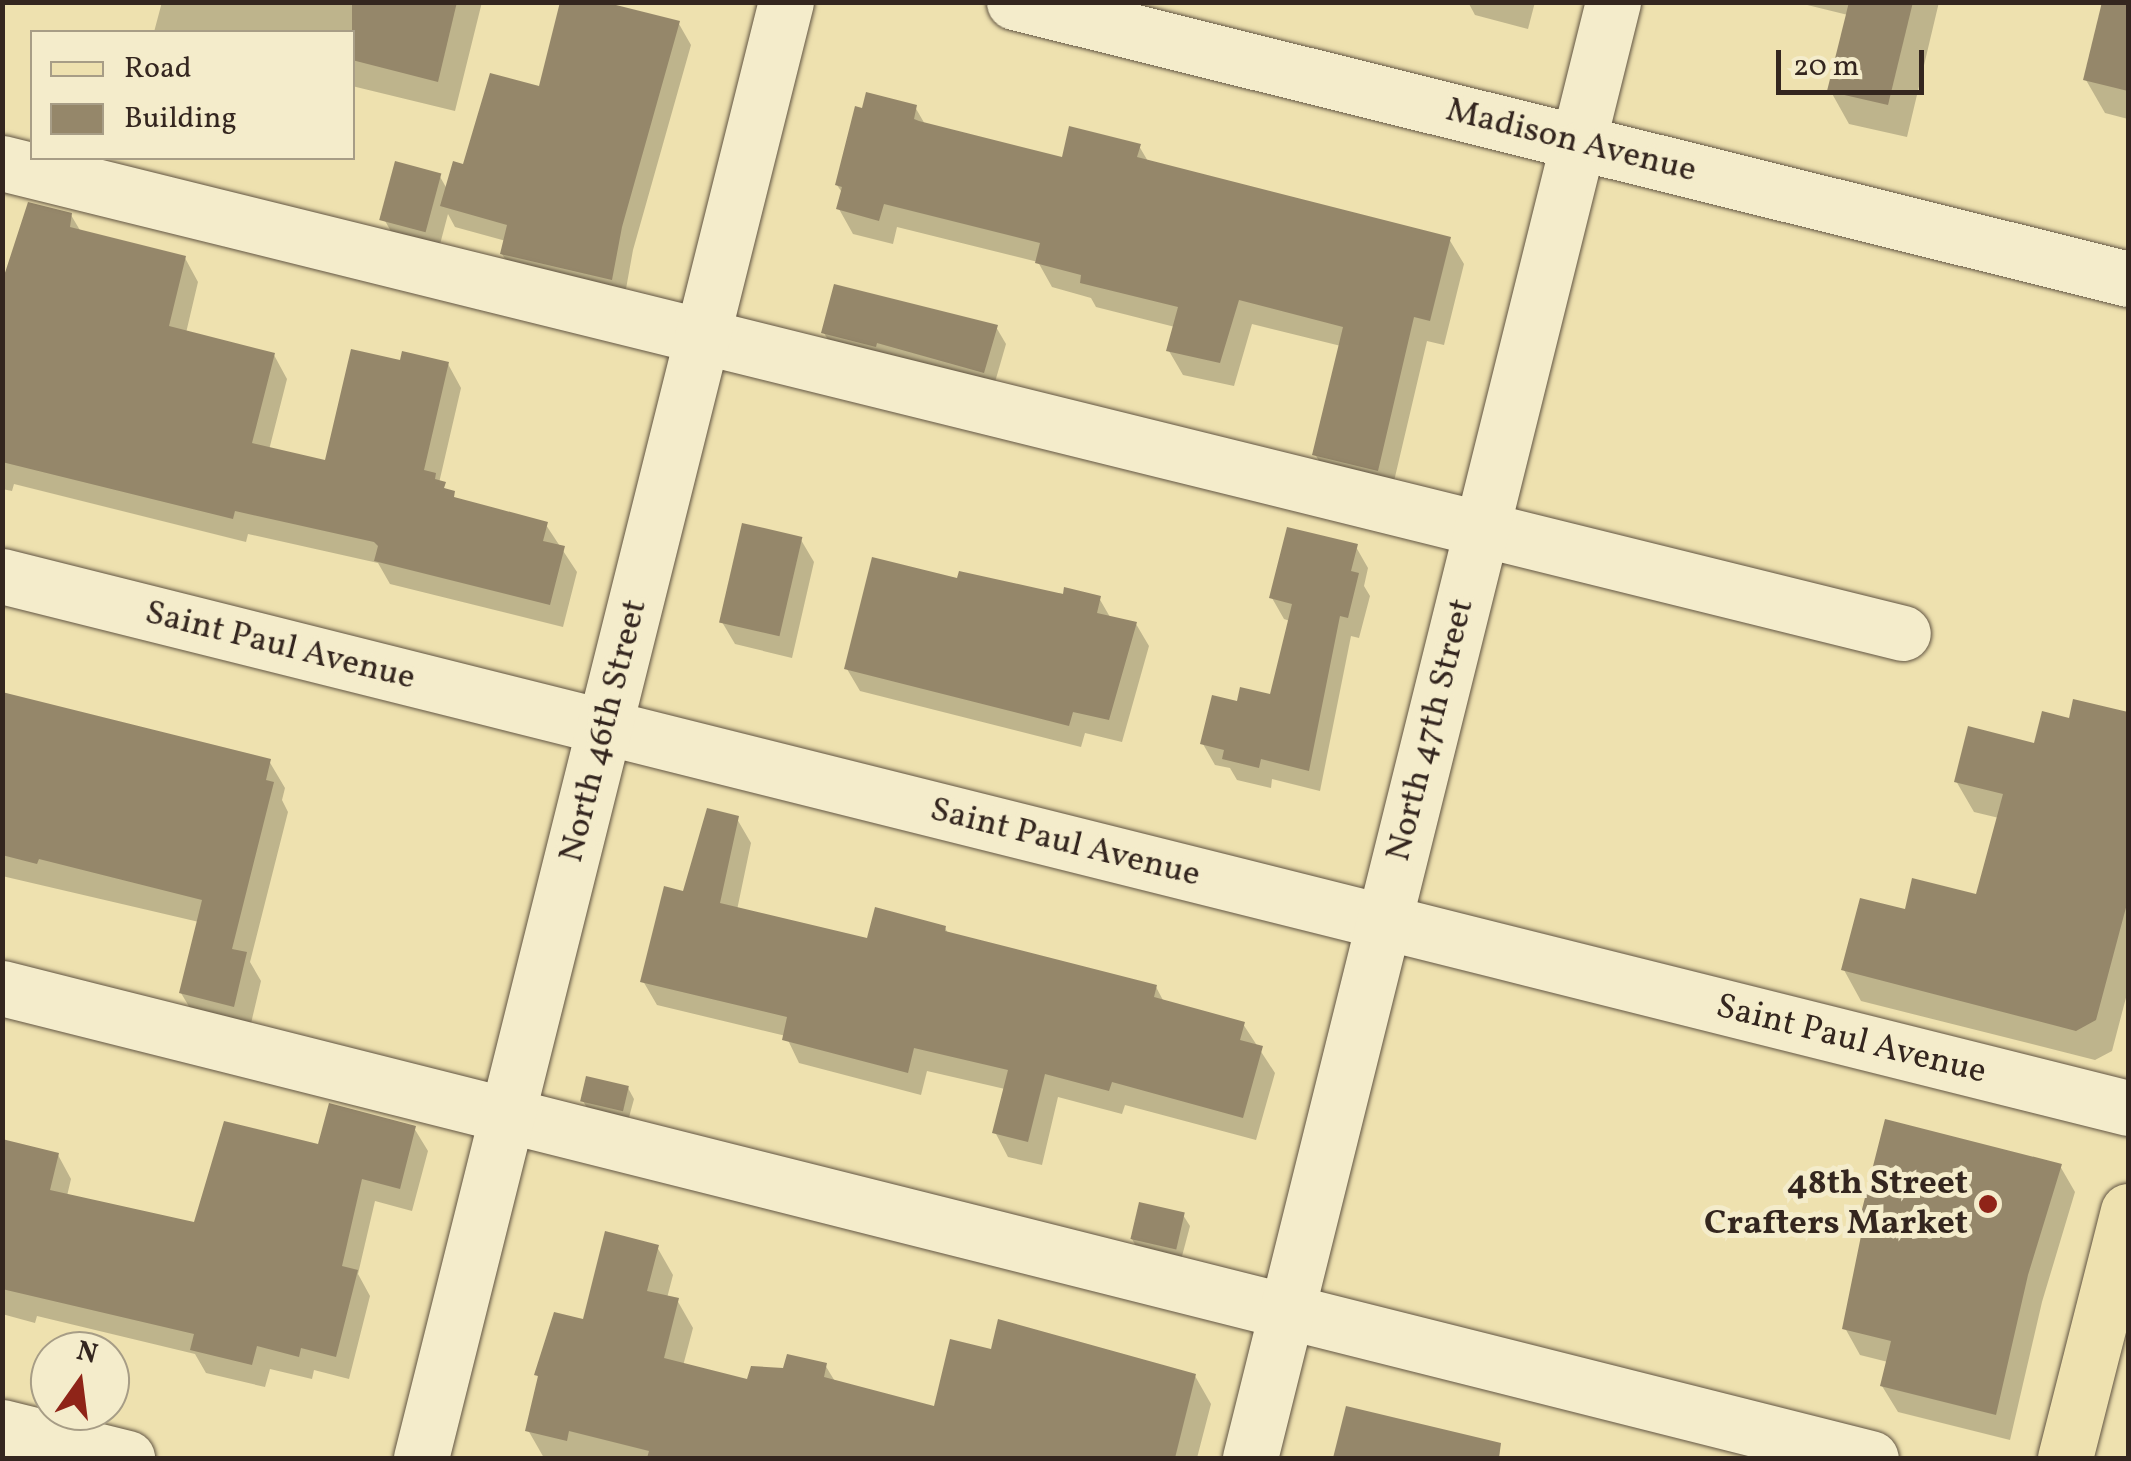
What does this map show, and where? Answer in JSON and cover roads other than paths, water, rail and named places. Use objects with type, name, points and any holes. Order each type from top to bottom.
[{"type":"main road","points":[[2066,1458],[2128,1211]]},
{"type":"street","name":"North 46th Street","points":[[421,1458],[786,2]]},
{"type":"street","name":"Madison Avenue","points":[[1014,2],[2128,279]]},
{"type":"street","name":"North 47th Street","points":[[1250,1458],[1613,2]]},
{"type":"street","points":[[2,163],[1903,633]]},
{"type":"street","name":"Saint Paul Avenue","points":[[2,576],[2128,1108]]},
{"type":"street","points":[[2,988],[1871,1458]]},
{"type":"street","points":[[2,1427],[127,1458]]},
{"type":"place","name":"48th Street Crafters Market","points":[[1988,1204]]}]
